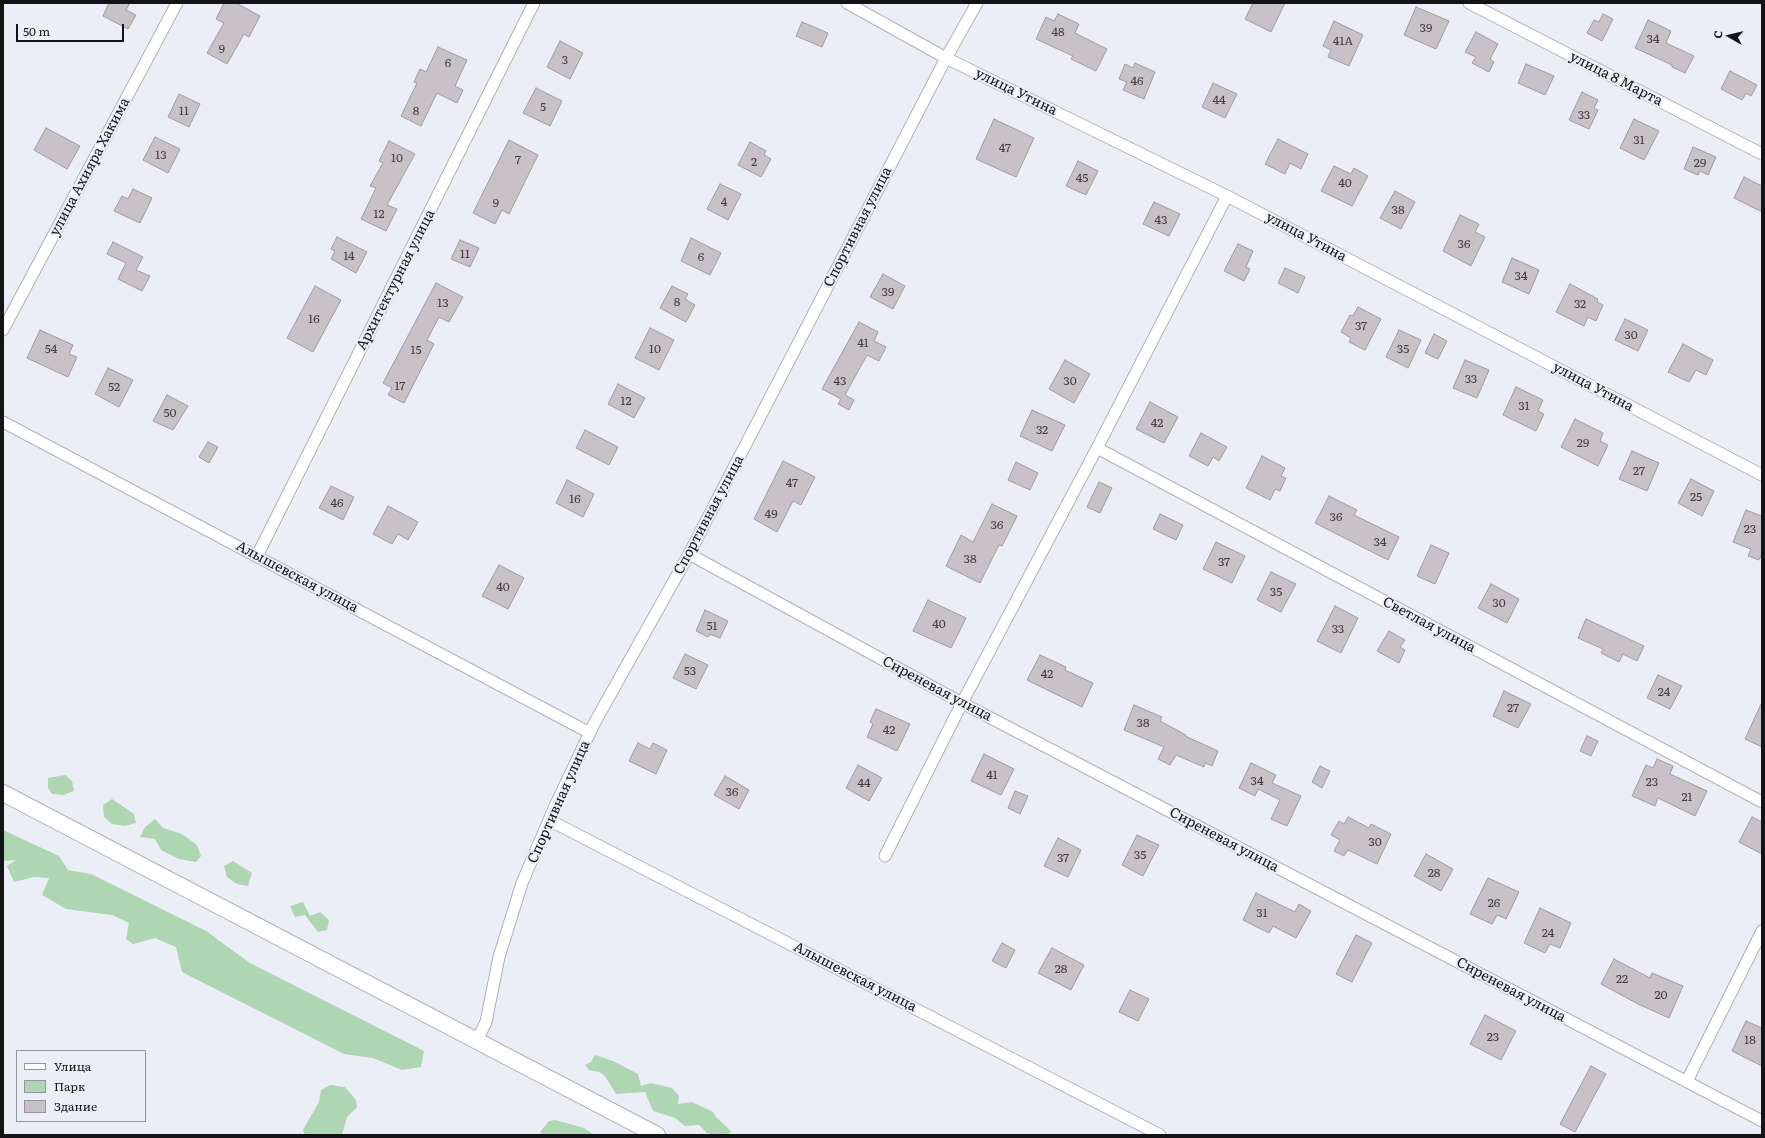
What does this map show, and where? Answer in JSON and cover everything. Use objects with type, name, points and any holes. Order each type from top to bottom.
[{"type":"main road","points":[[3,793],[658,1135]]},
{"type":"street","name":"улица Ахияра Хакима","points":[[3,330],[177,3]]},
{"type":"street","name":"Архитектурная улица","points":[[257,556],[534,3]]},
{"type":"street","name":"улица Утина","points":[[847,3],[946,58],[1227,196],[1762,475]]},
{"type":"street","name":"Спортивная улица","points":[[476,1040],[486,1022],[499,957],[522,883],[549,820],[590,733],[689,554],[946,58],[977,3]]},
{"type":"street","name":"улица 8 Марта","points":[[1469,3],[1762,154]]},
{"type":"street","points":[[885,856],[962,703],[1097,448],[1227,196]]},
{"type":"street","name":"Алышевская улица","points":[[3,422],[590,733]]},
{"type":"street","name":"Светлая улица","points":[[1097,448],[1762,802]]},
{"type":"street","name":"Сиреневая улица","points":[[689,554],[962,703],[1762,1121]]},
{"type":"street","name":"Алышевская улица","points":[[549,820],[1160,1135]]},
{"type":"street","points":[[1687,1081],[1762,931]]},
{"type":"green space","points":[[65,775],[72,781],[74,791],[63,795],[52,794],[48,788],[48,778]]},
{"type":"green space","points":[[112,799],[134,814],[136,823],[125,826],[112,824],[104,817],[103,805]]},
{"type":"green space","points":[[155,819],[163,828],[182,834],[197,845],[201,856],[196,862],[179,859],[161,850],[155,839],[140,837],[145,827]]},
{"type":"green space","points":[[3,830],[59,856],[68,870],[91,874],[206,931],[250,963],[424,1051],[421,1067],[402,1070],[373,1058],[344,1054],[182,972],[176,947],[155,938],[133,944],[126,939],[129,923],[112,915],[66,909],[42,895],[49,878],[34,877],[14,882],[7,866],[16,860],[3,861]]},
{"type":"green space","points":[[233,861],[252,873],[248,886],[237,884],[227,877],[224,866]]},
{"type":"green space","points":[[303,902],[310,916],[320,912],[329,920],[327,930],[318,932],[305,915],[295,917],[290,906]]},
{"type":"green space","points":[[595,1055],[613,1061],[638,1074],[641,1086],[651,1083],[672,1088],[679,1096],[678,1104],[692,1102],[713,1112],[716,1117],[732,1132],[725,1135],[715,1135],[707,1133],[699,1125],[685,1126],[675,1118],[653,1111],[645,1092],[616,1094],[605,1076],[599,1072],[589,1070],[585,1065],[591,1062]]},
{"type":"green space","points":[[330,1085],[345,1087],[356,1100],[357,1107],[347,1117],[342,1135],[305,1135],[303,1130],[319,1102],[321,1090]]},
{"type":"green space","points":[[555,1120],[584,1128],[594,1135],[544,1135],[540,1132],[549,1121]]},
{"type":"building","points":[[109,3],[130,3],[126,10],[136,15],[128,29],[103,16]]},
{"type":"building","points":[[224,3],[236,3],[260,16],[249,37],[244,34],[227,64],[207,53],[224,23],[216,19]]},
{"type":"building","points":[[1253,3],[1285,3],[1271,32],[1245,19]]},
{"type":"building","points":[[1416,7],[1449,21],[1436,49],[1404,35]]},
{"type":"building","points":[[1058,14],[1079,24],[1075,33],[1107,49],[1096,71],[1071,59],[1073,56],[1036,39],[1046,17],[1054,21]]},
{"type":"building","points":[[1603,14],[1613,19],[1602,41],[1587,33],[1594,20],[1599,22]]},
{"type":"building","points":[[1648,20],[1671,31],[1666,43],[1694,56],[1685,73],[1672,67],[1672,65],[1635,48]]},
{"type":"building","points":[[1334,21],[1363,35],[1349,66],[1328,57],[1331,50],[1323,46]]},
{"type":"building","points":[[802,22],[828,33],[822,47],[796,36]]},
{"type":"building","points":[[1476,32],[1498,44],[1490,59],[1494,62],[1489,72],[1472,63],[1476,57],[1465,52]]},
{"type":"building","points":[[560,41],[583,53],[570,79],[547,67]]},
{"type":"building","points":[[438,47],[467,60],[455,86],[463,90],[457,103],[437,93],[421,126],[401,116],[417,83],[414,82],[420,69],[426,72]]},
{"type":"building","points":[[1135,63],[1155,72],[1144,99],[1123,90],[1127,82],[1119,79],[1125,64],[1133,68]]},
{"type":"building","points":[[1526,64],[1554,76],[1545,95],[1518,83]]},
{"type":"building","points":[[1730,71],[1757,85],[1751,96],[1746,93],[1742,100],[1721,89]]},
{"type":"building","points":[[1213,83],[1237,94],[1225,118],[1202,107]]},
{"type":"building","points":[[536,88],[562,101],[550,126],[523,113]]},
{"type":"building","points":[[1582,92],[1598,100],[1594,108],[1598,110],[1589,129],[1569,120]]},
{"type":"building","points":[[179,94],[200,104],[189,127],[168,117]]},
{"type":"building","points":[[994,119],[1034,138],[1016,177],[976,159]]},
{"type":"building","points":[[1634,119],[1659,131],[1644,160],[1620,148]]},
{"type":"building","points":[[46,128],[80,146],[67,169],[34,150]]},
{"type":"building","points":[[155,137],[180,149],[168,173],[143,160]]},
{"type":"building","points":[[1278,139],[1308,154],[1301,169],[1290,163],[1285,174],[1265,164]]},
{"type":"building","points":[[509,140],[538,155],[509,214],[502,210],[495,224],[473,213]]},
{"type":"building","points":[[389,141],[415,154],[387,205],[397,209],[386,231],[361,219],[376,188],[370,186],[383,163],[379,161]]},
{"type":"building","points":[[750,142],[766,151],[764,155],[771,159],[761,177],[738,165]]},
{"type":"building","points":[[1693,147],[1716,157],[1708,175],[1700,171],[1698,175],[1684,169]]},
{"type":"building","points":[[1078,161],[1098,171],[1086,195],[1066,186]]},
{"type":"building","points":[[1334,166],[1351,174],[1354,168],[1368,176],[1352,206],[1321,191]]},
{"type":"building","points":[[1744,177],[1762,186],[1762,212],[1734,198]]},
{"type":"building","points":[[720,184],[741,194],[728,220],[707,209]]},
{"type":"building","points":[[133,189],[152,198],[140,223],[114,211],[122,196],[128,199]]},
{"type":"building","points":[[1395,191],[1415,202],[1401,229],[1380,218]]},
{"type":"building","points":[[1154,202],[1180,214],[1169,236],[1143,224]]},
{"type":"building","points":[[1460,215],[1479,224],[1475,232],[1485,237],[1471,266],[1443,251]]},
{"type":"building","points":[[337,237],[367,252],[356,273],[331,259],[335,251],[331,249]]},
{"type":"building","points":[[691,238],[721,253],[710,275],[681,261]]},
{"type":"building","points":[[460,240],[479,248],[470,267],[451,259]]},
{"type":"building","points":[[113,242],[143,257],[136,270],[150,276],[142,291],[118,279],[126,263],[107,254]]},
{"type":"building","points":[[1238,244],[1253,251],[1246,267],[1250,269],[1244,281],[1224,271]]},
{"type":"building","points":[[1512,258],[1539,270],[1529,294],[1502,282]]},
{"type":"building","points":[[1285,268],[1305,277],[1298,293],[1278,283]]},
{"type":"building","points":[[883,274],[905,286],[893,309],[870,297]]},
{"type":"building","points":[[436,283],[463,297],[449,322],[439,317],[427,340],[434,344],[404,403],[388,395],[392,388],[383,383]]},
{"type":"building","points":[[1570,284],[1598,299],[1597,302],[1603,305],[1596,321],[1588,317],[1584,326],[1556,312]]},
{"type":"building","points":[[315,286],[341,300],[313,352],[287,338]]},
{"type":"building","points":[[672,286],[688,294],[685,299],[695,305],[686,322],[660,308]]},
{"type":"building","points":[[1358,307],[1381,319],[1365,350],[1349,342],[1351,338],[1341,332],[1350,315],[1353,316]]},
{"type":"building","points":[[1625,319],[1648,330],[1638,351],[1615,340]]},
{"type":"building","points":[[859,322],[878,332],[874,341],[886,347],[879,361],[867,355],[845,395],[854,400],[849,410],[838,404],[841,399],[822,389]]},
{"type":"building","points":[[650,328],[674,340],[659,370],[635,358]]},
{"type":"building","points":[[40,330],[73,345],[69,354],[77,357],[68,377],[27,358]]},
{"type":"building","points":[[1399,330],[1421,340],[1408,368],[1386,357]]},
{"type":"building","points":[[1434,334],[1447,341],[1438,359],[1425,353]]},
{"type":"building","points":[[1683,344],[1713,360],[1706,375],[1696,370],[1689,382],[1668,372]]},
{"type":"building","points":[[1065,360],[1090,374],[1074,403],[1049,389]]},
{"type":"building","points":[[1465,360],[1489,370],[1477,398],[1453,388]]},
{"type":"building","points":[[108,368],[133,380],[119,407],[95,394]]},
{"type":"building","points":[[618,384],[645,398],[634,418],[608,404]]},
{"type":"building","points":[[1516,387],[1543,400],[1538,411],[1544,414],[1536,431],[1503,415]]},
{"type":"building","points":[[167,395],[188,406],[173,430],[153,421]]},
{"type":"building","points":[[1150,402],[1178,417],[1164,443],[1136,429]]},
{"type":"building","points":[[1032,410],[1065,425],[1052,451],[1020,436]]},
{"type":"building","points":[[1575,419],[1603,433],[1600,441],[1608,445],[1598,466],[1561,447]]},
{"type":"building","points":[[585,430],[618,447],[609,465],[576,448]]},
{"type":"building","points":[[1201,433],[1227,447],[1219,461],[1213,457],[1208,466],[1189,456]]},
{"type":"building","points":[[208,442],[218,447],[209,463],[199,457]]},
{"type":"building","points":[[1632,451],[1659,463],[1647,491],[1619,479]]},
{"type":"building","points":[[1262,456],[1285,468],[1281,476],[1286,478],[1280,491],[1275,489],[1270,500],[1246,488]]},
{"type":"building","points":[[783,461],[815,477],[801,505],[793,501],[777,532],[754,519]]},
{"type":"building","points":[[1016,462],[1038,473],[1030,490],[1008,480]]},
{"type":"building","points":[[1691,479],[1714,491],[1702,516],[1678,503]]},
{"type":"building","points":[[567,480],[594,494],[583,517],[556,503]]},
{"type":"building","points":[[1099,482],[1112,488],[1100,513],[1087,507]]},
{"type":"building","points":[[331,486],[354,497],[343,520],[319,508]]},
{"type":"building","points":[[1329,496],[1357,510],[1354,515],[1399,537],[1388,560],[1315,523]]},
{"type":"building","points":[[992,504],[1017,516],[1002,546],[999,545],[980,583],[946,566],[961,535],[973,542]]},
{"type":"building","points":[[388,506],[418,522],[408,540],[398,534],[392,544],[373,534]]},
{"type":"building","points":[[1746,510],[1762,516],[1762,554],[1759,560],[1748,556],[1751,549],[1733,542]]},
{"type":"building","points":[[1160,514],[1183,525],[1176,540],[1153,529]]},
{"type":"building","points":[[1216,542],[1245,556],[1232,583],[1203,569]]},
{"type":"building","points":[[1431,545],[1449,553],[1435,584],[1417,576]]},
{"type":"building","points":[[499,565],[524,578],[508,609],[482,596]]},
{"type":"building","points":[[1271,572],[1296,584],[1281,612],[1257,600]]},
{"type":"building","points":[[1491,584],[1519,599],[1507,623],[1478,608]]},
{"type":"building","points":[[928,600],[966,618],[951,648],[913,631]]},
{"type":"building","points":[[1335,606],[1358,618],[1341,653],[1317,641]]},
{"type":"building","points":[[705,610],[728,621],[720,638],[710,634],[708,637],[696,631]]},
{"type":"building","points":[[1586,619],[1644,646],[1637,661],[1623,654],[1619,662],[1601,653],[1603,649],[1578,638]]},
{"type":"building","points":[[1389,631],[1405,640],[1400,647],[1405,650],[1399,663],[1377,651]]},
{"type":"building","points":[[685,654],[708,665],[696,689],[673,678]]},
{"type":"building","points":[[1040,655],[1066,667],[1065,670],[1093,683],[1082,707],[1027,680]]},
{"type":"building","points":[[1658,675],[1682,686],[1670,709],[1647,698]]},
{"type":"building","points":[[1504,691],[1531,704],[1518,728],[1493,716]]},
{"type":"building","points":[[1762,702],[1762,747],[1745,739]]},
{"type":"building","points":[[1134,705],[1162,717],[1160,721],[1186,735],[1185,736],[1218,751],[1212,766],[1205,763],[1204,767],[1176,755],[1170,765],[1158,759],[1164,747],[1124,730]]},
{"type":"building","points":[[876,709],[910,724],[897,751],[867,737],[873,724],[870,722]]},
{"type":"building","points":[[1587,736],[1598,741],[1591,756],[1580,751]]},
{"type":"building","points":[[638,743],[650,749],[653,743],[667,750],[656,774],[629,761]]},
{"type":"building","points":[[984,754],[1014,769],[1001,795],[971,781]]},
{"type":"building","points":[[1657,759],[1673,766],[1670,774],[1707,791],[1695,816],[1658,798],[1655,806],[1632,796],[1646,765],[1653,768]]},
{"type":"building","points":[[1251,763],[1276,775],[1272,783],[1301,796],[1287,826],[1271,819],[1280,800],[1258,789],[1255,796],[1239,788]]},
{"type":"building","points":[[858,765],[882,778],[869,801],[846,788]]},
{"type":"building","points":[[1320,766],[1330,771],[1322,788],[1312,782]]},
{"type":"building","points":[[725,776],[749,790],[739,809],[714,795]]},
{"type":"building","points":[[1015,791],[1028,796],[1020,814],[1008,808]]},
{"type":"building","points":[[1348,817],[1369,828],[1371,824],[1391,834],[1377,864],[1348,850],[1344,856],[1334,851],[1340,840],[1331,835],[1339,821],[1344,824]]},
{"type":"building","points":[[1752,817],[1762,822],[1762,854],[1739,842]]},
{"type":"building","points":[[1137,835],[1159,845],[1143,876],[1122,865]]},
{"type":"building","points":[[1058,838],[1081,850],[1068,877],[1044,866]]},
{"type":"building","points":[[1426,854],[1453,869],[1441,891],[1414,876]]},
{"type":"building","points":[[1488,878],[1519,892],[1506,919],[1497,915],[1492,924],[1470,914]]},
{"type":"building","points":[[1256,893],[1295,912],[1299,904],[1311,911],[1296,938],[1273,926],[1269,933],[1243,920]]},
{"type":"building","points":[[1540,908],[1571,923],[1560,948],[1550,944],[1545,953],[1524,943]]},
{"type":"building","points":[[1356,935],[1372,943],[1352,982],[1336,974]]},
{"type":"building","points":[[1002,943],[1015,950],[1006,968],[992,961]]},
{"type":"building","points":[[1052,948],[1084,965],[1071,990],[1038,973]]},
{"type":"building","points":[[1614,959],[1650,978],[1652,973],[1683,986],[1669,1018],[1638,1004],[1601,984]]},
{"type":"building","points":[[1130,990],[1149,999],[1138,1021],[1119,1012]]},
{"type":"building","points":[[1485,1015],[1516,1031],[1501,1060],[1470,1044]]},
{"type":"building","points":[[1746,1021],[1762,1028],[1762,1066],[1732,1051]]},
{"type":"building","points":[[1591,1066],[1606,1074],[1575,1132],[1560,1124]]}]
